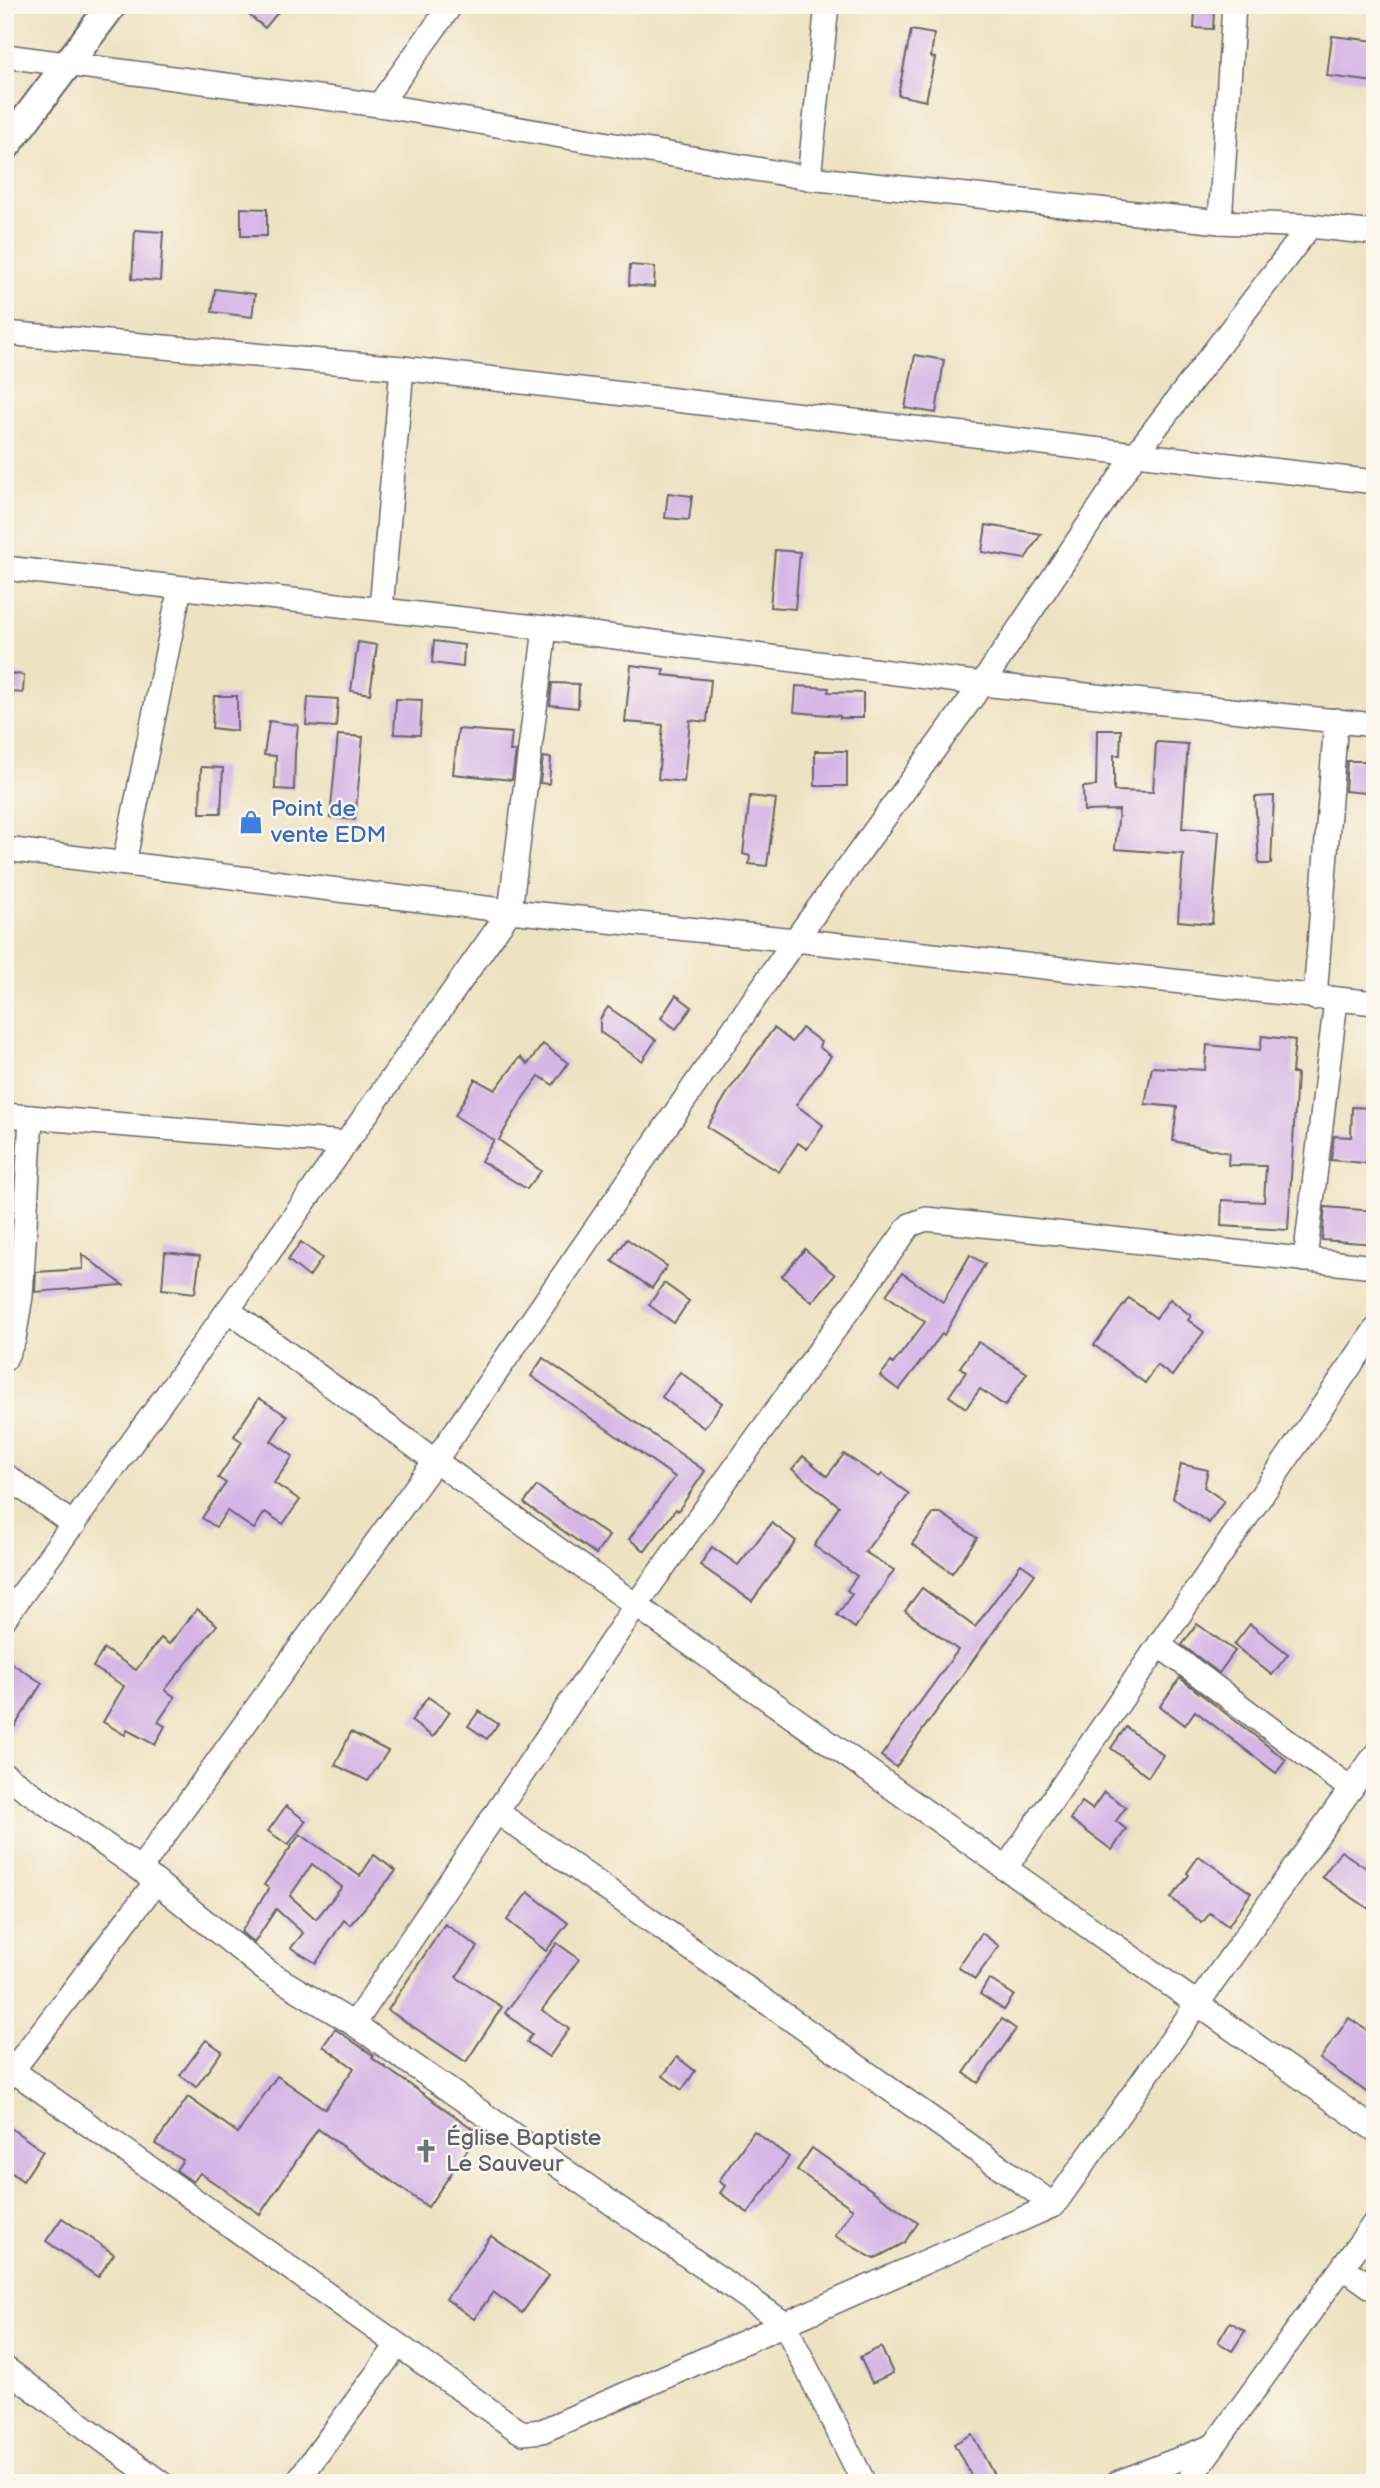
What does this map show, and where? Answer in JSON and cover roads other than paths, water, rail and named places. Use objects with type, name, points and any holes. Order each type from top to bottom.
[{"type":"street","points":[[5,146],[112,5]]},
{"type":"street","points":[[379,105],[451,5]]},
{"type":"street","points":[[809,178],[827,5]]},
{"type":"street","points":[[1220,222],[1234,5]]},
{"type":"street","points":[[5,56],[379,105],[809,178],[1220,222],[1310,226],[1375,233]]},
{"type":"street","points":[[1310,226],[1135,455],[982,684],[795,940],[148,1875],[8,2071],[523,2433],[542,2431],[1054,2205],[1375,1755]]},
{"type":"street","points":[[5,333],[402,368],[1375,482]]},
{"type":"street","points":[[381,609],[402,368]]},
{"type":"street","points":[[5,568],[545,628],[982,684],[1375,724]]},
{"type":"street","points":[[124,863],[180,588]]},
{"type":"street","points":[[5,1618],[228,1310],[510,911],[545,628]]},
{"type":"street","points":[[1306,1260],[1325,999],[1336,720]]},
{"type":"street","points":[[5,849],[510,911],[1375,1003]]},
{"type":"street","points":[[5,1115],[345,1143]]},
{"type":"street","points":[[5,1359],[14,1339],[21,1296],[31,1117]]},
{"type":"street","points":[[354,2024],[636,1605],[903,1232],[918,1221],[926,1219],[1375,1267]]},
{"type":"street","points":[[228,1310],[1005,1869],[1375,2130]]},
{"type":"street","points":[[1005,1869],[1375,1330]]},
{"type":"street","points":[[5,1475],[74,1525]]},
{"type":"street","points":[[1159,1645],[1351,1789]]},
{"type":"street","points":[[5,1775],[148,1875],[268,1972],[354,2024],[784,2323],[864,2483]]},
{"type":"street","points":[[497,1812],[1054,2205]]},
{"type":"street","points":[[1187,2483],[1375,2221]]},
{"type":"street","points":[[1342,2267],[1375,2290]]},
{"type":"street","points":[[296,2483],[397,2346]]},
{"type":"street","points":[[5,2368],[161,2483]]},
{"type":"street","points":[[1117,2483],[1213,2446]]},
{"type":"place","name":"Point de vente EDM","points":[[251,822]]},
{"type":"place","name":"Église Baptiste Le Sauveur","points":[[426,2151]]}]
